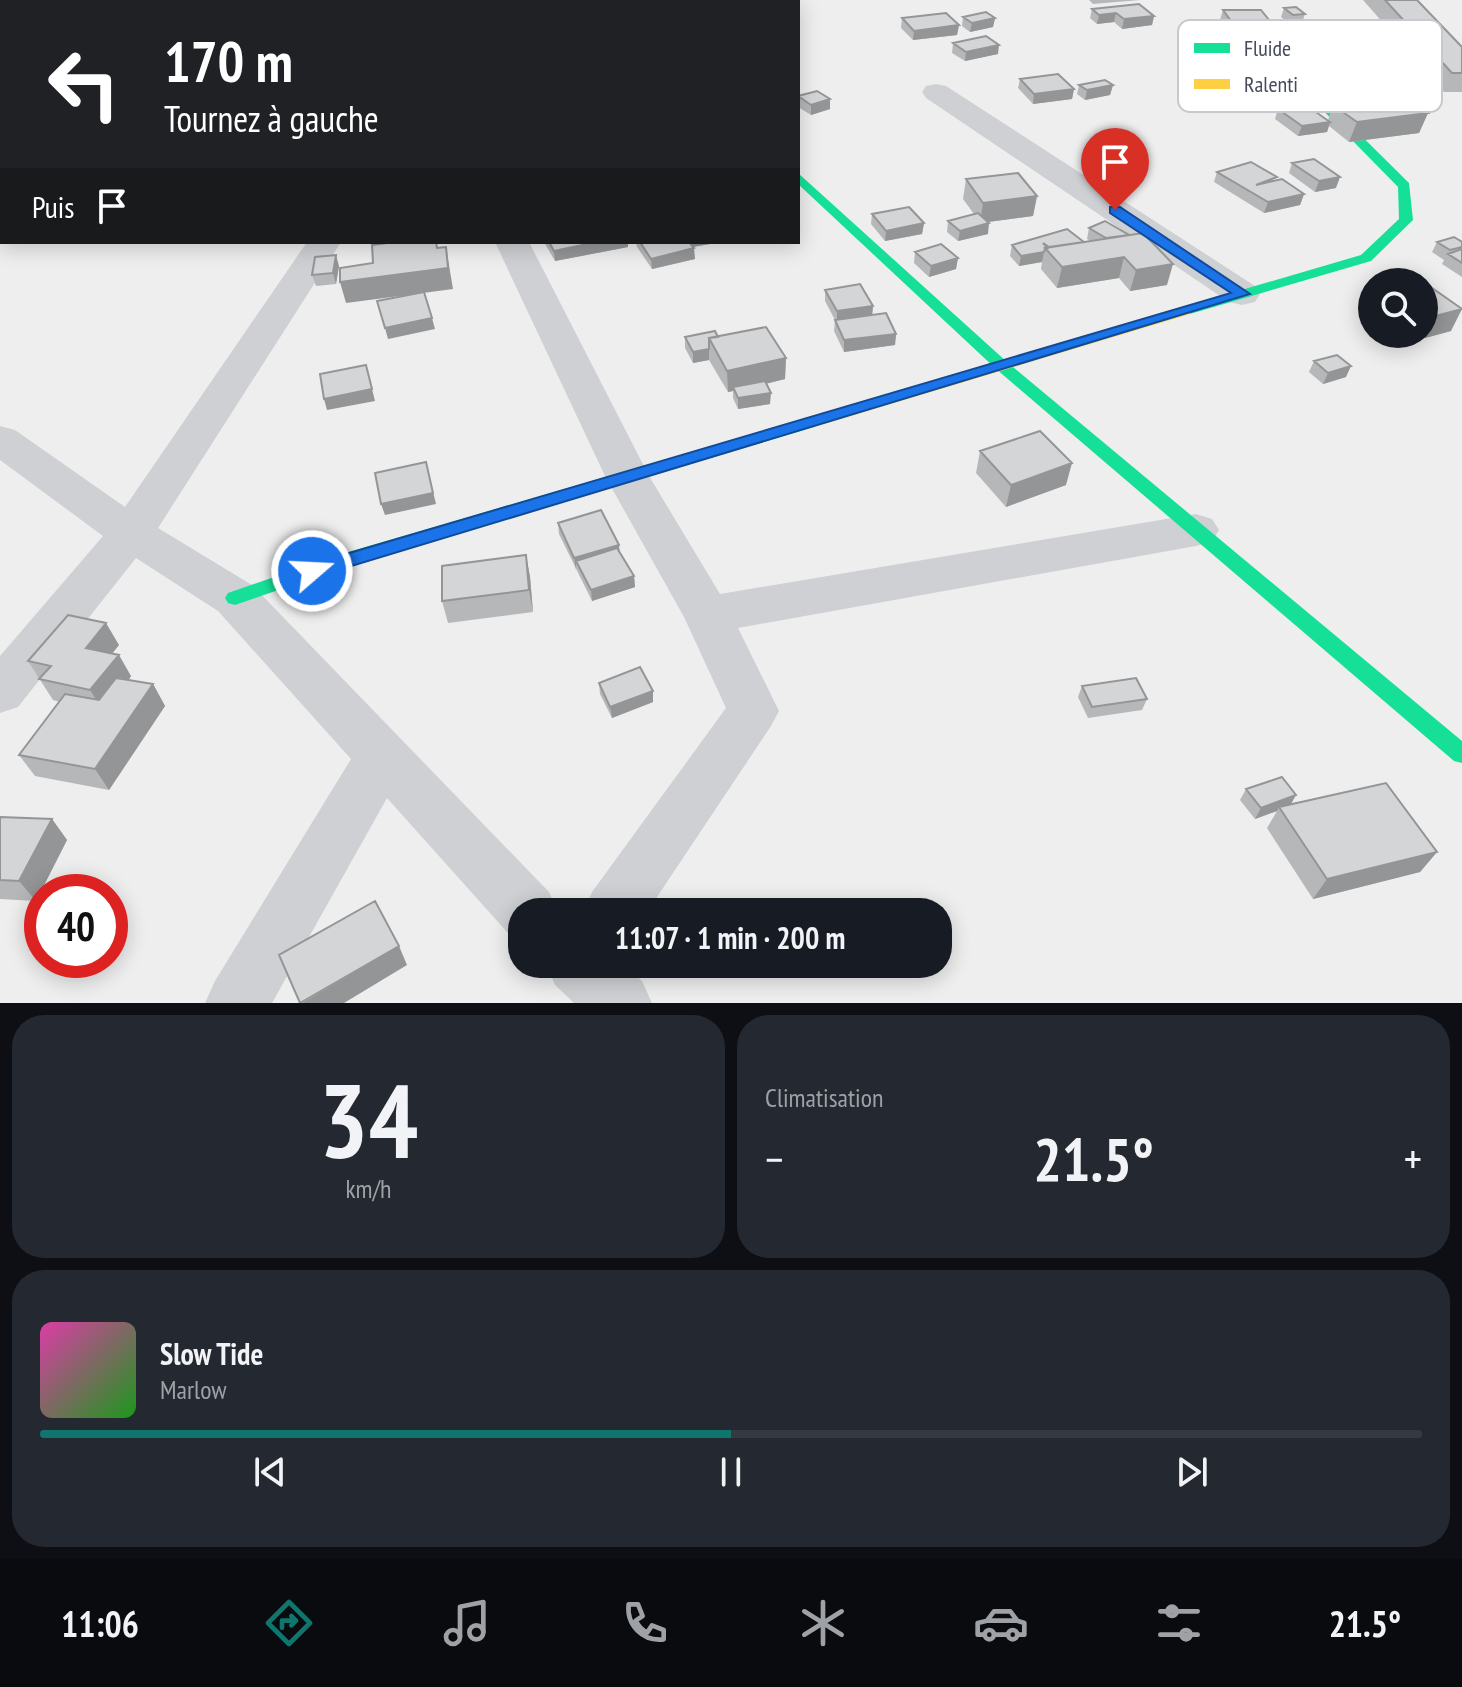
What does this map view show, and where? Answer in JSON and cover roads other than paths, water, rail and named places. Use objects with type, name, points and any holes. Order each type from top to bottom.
[{"type":"street","points":[[936,92],[1242,294]]},
{"type":"street","points":[[235,598],[338,562],[1366,258],[1406,220],[1404,186],[1331,112]]},
{"type":"street","points":[[800,179],[1001,365],[1462,754]]},
{"type":"street","points":[[0,692],[131,533],[323,244]]},
{"type":"street","points":[[513,244],[627,476],[707,615],[753,711],[623,898]]},
{"type":"street","points":[[0,440],[131,533],[235,598],[515,898]]},
{"type":"street","points":[[707,615],[1196,530]]},
{"type":"street","points":[[237,1003],[382,756]]},
{"type":"street","points":[[592,978],[620,1003]]}]
